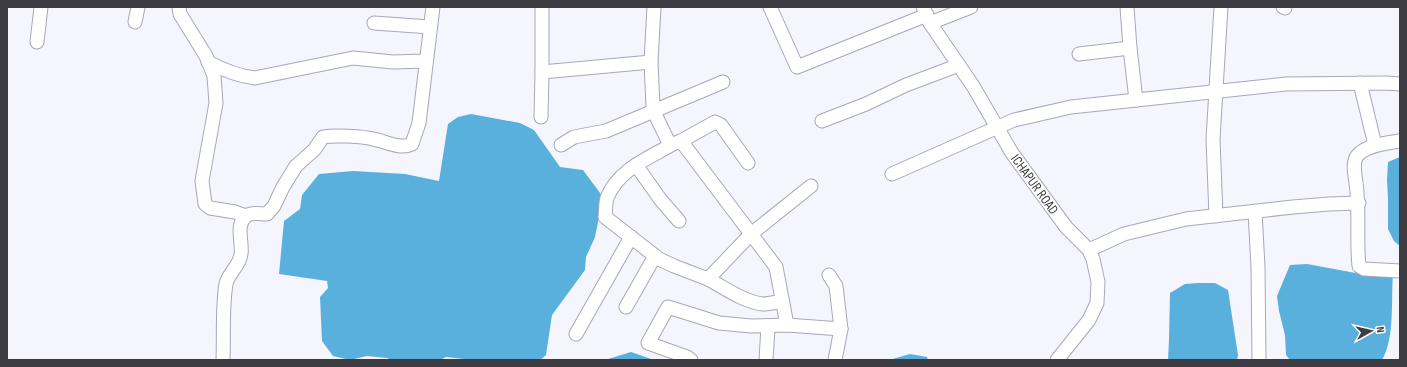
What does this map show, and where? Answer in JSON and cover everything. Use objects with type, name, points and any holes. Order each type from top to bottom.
[{"type":"street","points":[[37,42],[41,7]]},
{"type":"street","points":[[135,22],[138,7]]},
{"type":"street","points":[[180,7],[180,14],[208,62],[214,76],[216,103],[202,181],[205,204],[210,208],[235,212],[246,216],[252,214],[267,214],[274,206],[283,187],[296,166],[314,150],[323,137],[331,135],[372,138],[403,147],[412,144],[419,123],[432,7]]},
{"type":"street","points":[[541,117],[542,7]]},
{"type":"street","points":[[654,7],[650,62],[654,112],[676,143],[752,234],[776,267],[787,325]]},
{"type":"street","points":[[770,7],[797,67],[927,15],[971,7]]},
{"type":"street","points":[[1127,7],[1136,100]]},
{"type":"street","points":[[1216,216],[1213,139],[1221,7]]},
{"type":"street","name":"ICHAPUR ROAD","points":[[927,15],[973,86],[1012,153],[1066,227],[1090,250],[1094,259],[1098,282],[1097,303],[1089,320],[1057,360]]},
{"type":"street","points":[[374,23],[430,27]]},
{"type":"street","points":[[1079,54],[1130,48]]},
{"type":"street","points":[[208,62],[224,70],[255,78],[353,58],[393,62],[426,61]]},
{"type":"street","points":[[542,72],[650,62]]},
{"type":"street","points":[[822,121],[866,104],[906,85],[959,65]]},
{"type":"street","points":[[562,145],[574,137],[606,130],[654,112],[723,82]]},
{"type":"street","points":[[1360,83],[1375,145]]},
{"type":"street","points":[[892,174],[1014,120],[1071,107],[1286,84],[1400,84]]},
{"type":"street","points":[[748,162],[721,125],[715,122],[636,165],[619,178],[606,199],[605,217],[655,256],[674,266],[708,279],[756,303],[765,304],[782,301]]},
{"type":"street","points":[[1400,141],[1375,145],[1359,154],[1355,160],[1354,168],[1359,203],[1359,266],[1364,269],[1400,271]]},
{"type":"street","points":[[636,165],[660,199],[679,221]]},
{"type":"street","points":[[708,279],[752,234],[811,186]]},
{"type":"street","points":[[1090,250],[1124,234],[1186,219],[1300,206],[1359,203]]},
{"type":"street","points":[[1255,212],[1258,267],[1259,360]]},
{"type":"street","points":[[223,360],[227,282],[239,264],[242,254],[240,235],[241,224],[246,216]]},
{"type":"street","points":[[576,334],[631,237]]},
{"type":"street","points":[[626,307],[655,256]]},
{"type":"street","points":[[829,275],[836,286],[841,329],[836,360]]},
{"type":"street","points":[[691,360],[687,357],[648,342],[668,307],[718,323],[751,326],[787,325],[841,329]]},
{"type":"street","points":[[766,360],[768,326]]},
{"type":"water","points":[[471,114],[520,123],[534,130],[560,167],[583,170],[603,197],[595,237],[586,257],[585,270],[552,315],[546,355],[540,360],[473,360],[446,357],[440,360],[391,360],[387,358],[367,356],[350,360],[333,356],[322,341],[320,297],[328,288],[327,281],[279,274],[284,221],[300,209],[302,195],[319,174],[353,171],[405,174],[439,181],[448,124],[458,117]]},
{"type":"water","points":[[1400,157],[1400,246],[1394,241],[1388,229],[1387,180],[1388,162]]},
{"type":"water","points":[[1307,264],[1372,276],[1393,273],[1391,330],[1386,351],[1382,360],[1290,360],[1286,355],[1285,335],[1277,296],[1290,265]]},
{"type":"water","points":[[1215,283],[1228,290],[1238,355],[1237,360],[1168,360],[1170,293],[1185,284]]},
{"type":"water","points":[[631,352],[654,360],[607,360],[608,359]]},
{"type":"water","points":[[910,354],[927,357],[928,360],[889,360]]}]
